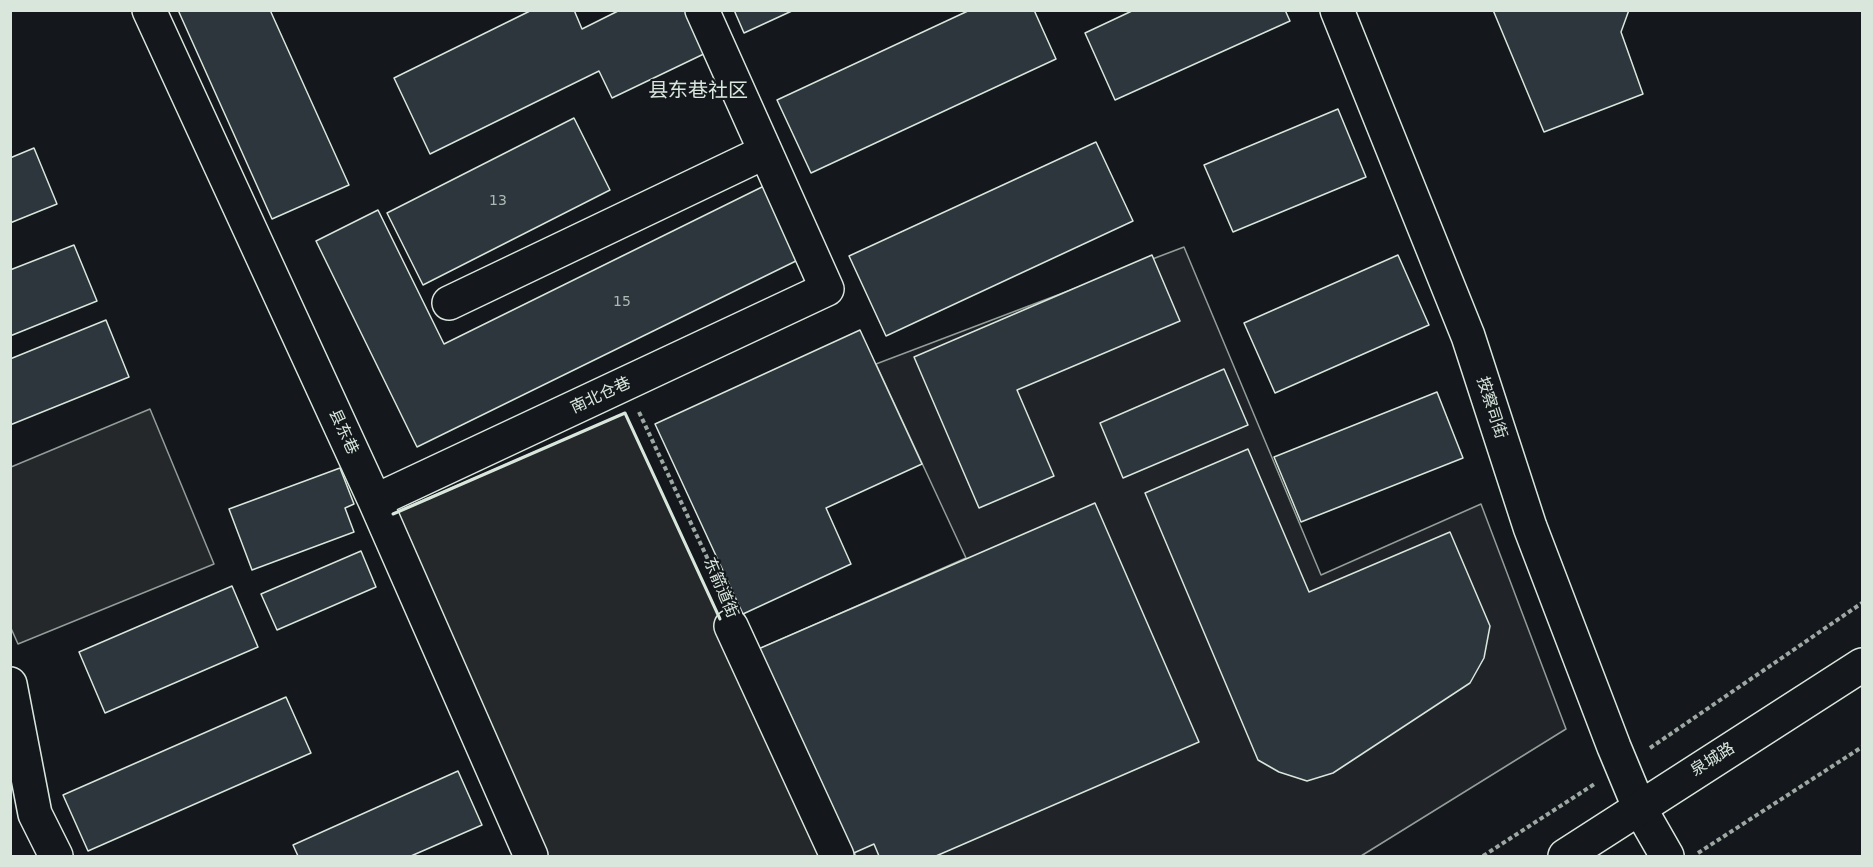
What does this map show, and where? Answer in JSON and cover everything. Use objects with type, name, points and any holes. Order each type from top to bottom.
[{"type":"street","name":"县东巷","points":[[150,10],[375,501],[531,856]]},
{"type":"street","points":[[449,303],[765,152],[702,10]]},
{"type":"street","name":"按察司街","points":[[1337,10],[1468,336],[1530,527],[1623,766],[1640,807],[1666,856]]},
{"type":"street","name":"南北仓巷","points":[[375,501],[826,289],[765,152]]},
{"type":"street","name":"东箭道街","points":[[731,626],[837,856]]},
{"type":"street","name":"泉城路","points":[[1565,856],[1863,665]]},
{"type":"street","points":[[10,684],[35,814],[56,856]]},
{"type":"path","name":"东箭道街","points":[[626,384],[737,623],[731,626]]},
{"type":"path","points":[[1483,856],[1623,766],[1863,603]]},
{"type":"path","points":[[1692,856],[1863,747]]},
{"type":"shaded area","points":[[1184,247],[1321,575],[1481,504],[1566,729],[1361,856],[856,856],[757,650],[966,558],[876,364]]},
{"type":"shaded area","points":[[150,409],[214,564],[18,644],[10,626],[11,467]]},
{"type":"shaded area","points":[[625,413],[829,856],[543,856],[389,515]]},
{"type":"building","points":[[178,10],[270,10],[349,185],[272,219]]},
{"type":"building","points":[[532,10],[574,10],[582,29],[620,10],[690,10],[710,51],[612,98],[599,71],[430,154],[394,78]]},
{"type":"building","points":[[734,10],[794,10],[744,33]]},
{"type":"building","points":[[970,10],[1034,10],[1056,59],[811,173],[777,100]]},
{"type":"building","points":[[1134,10],[1285,10],[1290,21],[1115,100],[1085,33]]},
{"type":"building","points":[[1493,10],[1629,10],[1621,32],[1643,94],[1544,132]]},
{"type":"building","points":[[1338,109],[1366,177],[1233,232],[1204,165]]},
{"type":"building","points":[[574,118],[610,190],[423,285],[387,213]]},
{"type":"building","points":[[1096,142],[1133,221],[886,336],[849,256]]},
{"type":"building","points":[[34,148],[57,204],[10,223],[10,158]]},
{"type":"building","points":[[764,186],[800,259],[417,447],[316,241],[378,210],[444,344]]},
{"type":"building","points":[[74,245],[97,301],[10,336],[10,270]]},
{"type":"building","points":[[1152,255],[1180,321],[1017,390],[1054,476],[979,508],[914,357]]},
{"type":"building","points":[[1398,255],[1429,325],[1275,393],[1244,323]]},
{"type":"building","points":[[106,320],[129,377],[10,425],[10,359]]},
{"type":"building","points":[[860,330],[922,464],[826,508],[851,564],[743,614],[655,424]]},
{"type":"building","points":[[1224,369],[1248,425],[1123,478],[1100,423]]},
{"type":"building","points":[[1437,392],[1463,458],[1301,522],[1274,457]]},
{"type":"building","points":[[1248,449],[1309,592],[1450,532],[1490,626],[1484,658],[1470,683],[1333,773],[1307,781],[1279,772],[1258,760],[1145,493]]},
{"type":"building","points":[[340,468],[354,504],[345,508],[354,532],[252,570],[229,509]]},
{"type":"building","points":[[1095,503],[1199,742],[936,856],[879,856],[874,844],[847,856],[756,650]]},
{"type":"building","points":[[361,551],[376,587],[277,630],[261,594]]},
{"type":"building","points":[[232,586],[258,647],[105,713],[79,652]]},
{"type":"building","points":[[286,697],[311,753],[88,851],[63,795]]},
{"type":"building","points":[[458,771],[482,825],[411,856],[298,856],[293,845]]},
{"type":"wall","points":[[393,514],[625,413],[720,619]]},
{"type":"district","name":"县东巷社区","points":[[698,92]]}]
